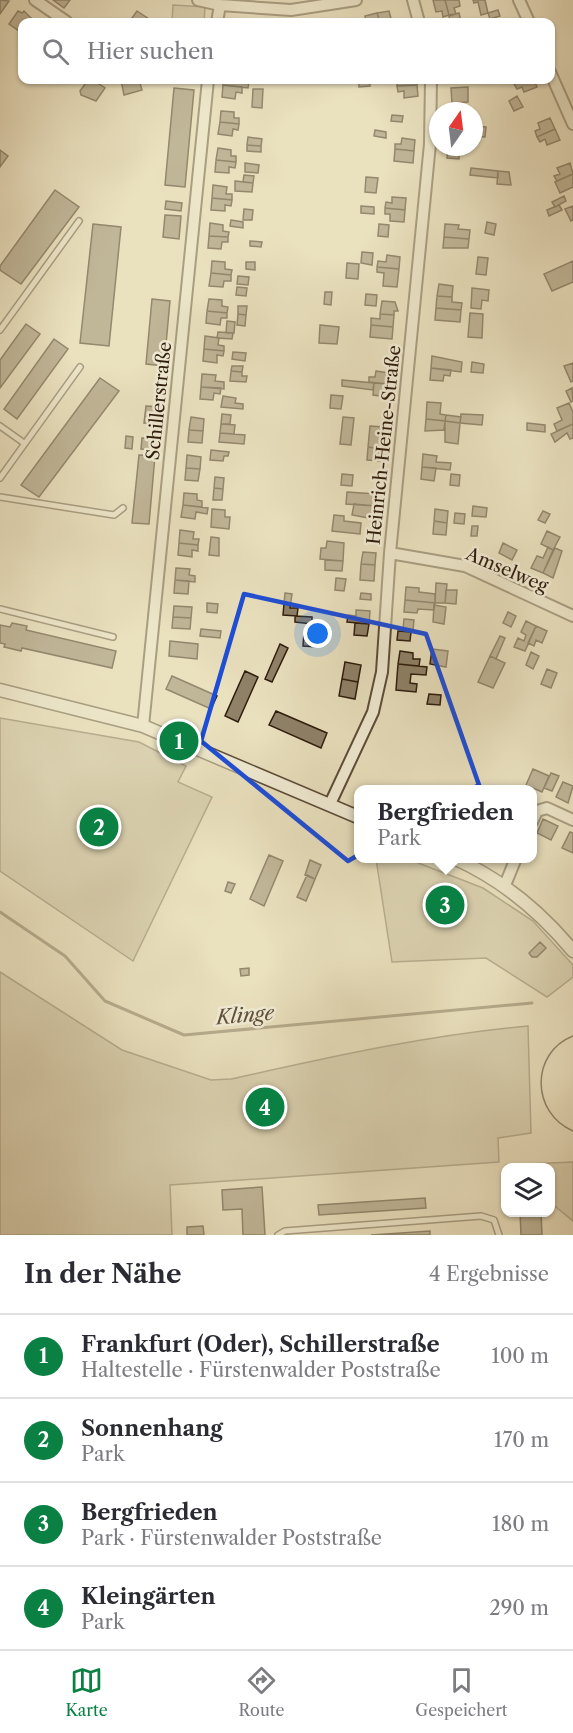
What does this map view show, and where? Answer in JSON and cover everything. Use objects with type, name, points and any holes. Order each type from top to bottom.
[{"type":"street","points":[[34,0],[61,18]]},
{"type":"street","points":[[198,0],[220,5],[291,10],[356,0]]},
{"type":"street","points":[[413,0],[418,18]]},
{"type":"street","points":[[519,0],[527,18]]},
{"type":"street","points":[[218,18],[220,5]]},
{"type":"street","points":[[555,83],[573,124]]},
{"type":"street","name":"Schillerstraße","points":[[143,726],[208,84]]},
{"type":"street","name":"Heinrich-Heine-Straße","points":[[330,804],[373,712],[382,672],[390,553],[430,144],[431,84]]},
{"type":"street","name":"Amselweg","points":[[390,553],[465,566],[573,616]]},
{"type":"street","points":[[0,690],[143,726],[354,815]]},
{"type":"street","points":[[537,811],[547,808],[573,820]]},
{"type":"street","points":[[463,863],[505,885],[548,920],[573,951]]},
{"type":"street","points":[[505,885],[514,863]]},
{"type":"lane","points":[[0,330],[78,221]]},
{"type":"lane","points":[[0,478],[80,367]]},
{"type":"lane","points":[[0,426],[24,443]]},
{"type":"lane","points":[[0,497],[114,515],[123,508]]},
{"type":"lane","points":[[0,609],[113,637]]},
{"type":"lane","points":[[278,1235],[285,1231],[481,1216],[494,1220],[500,1235]]},
{"type":"highlighted area","points":[[244,594],[426,634],[479,785],[348,861],[201,741]]},
{"type":"shaded area","points":[[173,5],[205,7],[204,18],[172,18]]},
{"type":"shaded area","points":[[0,718],[139,742],[186,766],[178,782],[212,797],[133,961],[0,871]]},
{"type":"shaded area","points":[[377,863],[418,863],[483,888],[533,921],[573,965],[573,977],[547,997],[486,958],[392,962]]},
{"type":"shaded area","points":[[0,972],[122,1050],[211,1080],[231,1079],[416,1041],[528,1026],[531,1133],[498,1138],[499,1162],[170,1185],[172,1235],[0,1235]]},
{"type":"shaded area","points":[[573,1162],[573,1221],[555,1206],[555,1163],[551,1163]]},
{"type":"building","points":[[0,0],[9,1],[0,14]]},
{"type":"building","points":[[53,0],[70,0],[64,8]]},
{"type":"building","points":[[433,0],[445,0],[449,15],[443,17],[442,11],[436,12]]},
{"type":"building","points":[[445,0],[459,0],[460,6],[454,8],[456,14],[449,15]]},
{"type":"building","points":[[473,0],[485,0],[488,13],[481,15],[478,2],[474,3]]},
{"type":"building","points":[[498,10],[500,16],[490,18],[488,13]]},
{"type":"building","points":[[18,11],[22,13],[24,11],[31,18],[18,18],[18,30],[9,24]]},
{"type":"building","points":[[137,11],[148,18],[132,18]]},
{"type":"building","points":[[389,11],[391,18],[379,18],[377,13]]},
{"type":"building","points":[[377,13],[379,18],[365,18],[365,16]]},
{"type":"building","points":[[459,13],[460,18],[449,18],[449,16]]},
{"type":"building","points":[[85,84],[99,84],[105,88],[96,101],[81,95],[80,91]]},
{"type":"building","points":[[122,84],[140,84],[142,90],[124,95]]},
{"type":"building","points":[[223,84],[249,84],[248,88]]},
{"type":"building","points":[[359,84],[370,84],[370,86],[359,87]]},
{"type":"building","points":[[397,84],[417,85],[397,86]]},
{"type":"building","points":[[514,84],[536,84],[537,87],[524,92],[522,87],[517,89]]},
{"type":"building","points":[[223,85],[242,87],[242,93],[236,92],[235,99],[222,97]]},
{"type":"building","points":[[417,85],[418,96],[404,98],[404,91],[398,92],[397,86]]},
{"type":"building","points":[[468,87],[468,102],[452,102],[451,88]]},
{"type":"building","points":[[174,88],[194,90],[185,187],[165,185]]},
{"type":"building","points":[[253,89],[263,89],[262,108],[252,107]]},
{"type":"building","points":[[517,96],[523,107],[514,111],[509,101]]},
{"type":"building","points":[[221,111],[234,112],[234,118],[239,118],[239,124],[220,122]]},
{"type":"building","points":[[392,115],[403,116],[402,122],[391,121]]},
{"type":"building","points":[[550,118],[555,129],[537,137],[535,131],[540,129],[538,123]]},
{"type":"building","points":[[220,122],[239,124],[238,130],[233,129],[232,136],[218,134]]},
{"type":"building","points":[[483,127],[486,127],[485,137],[483,137]]},
{"type":"building","points":[[555,129],[560,140],[547,145],[545,139],[540,142],[537,137]]},
{"type":"building","points":[[375,130],[386,132],[386,138],[374,136]]},
{"type":"building","points":[[248,137],[262,139],[261,146],[247,145]]},
{"type":"building","points":[[402,138],[415,140],[414,151],[395,149],[395,144],[401,144]]},
{"type":"building","points":[[247,145],[261,146],[261,152],[247,151]]},
{"type":"building","points":[[218,148],[231,150],[231,156],[236,156],[236,162],[216,160]]},
{"type":"building","points":[[395,149],[414,151],[413,163],[394,161]]},
{"type":"building","points":[[0,150],[8,156],[0,167]]},
{"type":"building","points":[[447,156],[459,156],[459,159],[447,158]]},
{"type":"building","points":[[216,160],[236,162],[235,168],[229,167],[229,173],[215,172]]},
{"type":"building","points":[[245,163],[259,165],[258,173],[245,172]]},
{"type":"building","points":[[570,163],[573,174],[557,181],[554,176],[560,174],[557,168]]},
{"type":"building","points":[[471,168],[498,171],[498,178],[470,175]]},
{"type":"building","points":[[498,171],[509,172],[511,185],[497,184]]},
{"type":"building","points":[[573,174],[573,187],[560,193],[555,182]]},
{"type":"building","points":[[244,175],[254,176],[253,183],[243,182]]},
{"type":"building","points":[[366,177],[378,178],[376,193],[365,192]]},
{"type":"building","points":[[235,181],[253,183],[252,192],[235,191]]},
{"type":"building","points":[[213,185],[227,187],[226,194],[232,194],[232,200],[212,198]]},
{"type":"building","points":[[55,190],[79,207],[21,284],[0,270],[0,266]]},
{"type":"building","points":[[564,196],[566,201],[555,207],[552,202]]},
{"type":"building","points":[[392,197],[406,198],[405,210],[385,208],[386,202],[392,203]]},
{"type":"building","points":[[212,198],[232,200],[231,206],[225,205],[225,211],[211,210]]},
{"type":"building","points":[[166,201],[182,203],[181,211],[165,209]]},
{"type":"building","points":[[559,205],[562,210],[549,216],[547,210]]},
{"type":"building","points":[[361,206],[374,207],[374,214],[361,213]]},
{"type":"building","points":[[573,206],[573,220],[571,221],[565,209]]},
{"type":"building","points":[[385,208],[405,210],[404,222],[390,221],[390,214],[385,214]]},
{"type":"building","points":[[244,209],[253,210],[252,220],[243,220]]},
{"type":"building","points":[[165,215],[181,216],[179,239],[163,237]]},
{"type":"building","points":[[231,220],[243,222],[243,228],[230,226]]},
{"type":"building","points":[[487,222],[496,224],[494,235],[485,233]]},
{"type":"building","points":[[210,223],[223,225],[223,231],[229,232],[228,237],[209,236]]},
{"type":"building","points":[[93,224],[121,227],[109,346],[80,343]]},
{"type":"building","points":[[379,224],[389,225],[388,237],[378,236]]},
{"type":"building","points":[[445,224],[459,225],[458,229],[470,230],[469,239],[444,237]]},
{"type":"building","points":[[209,236],[228,237],[228,242],[222,242],[221,249],[208,248]]},
{"type":"building","points":[[444,237],[469,239],[468,248],[443,248]]},
{"type":"building","points":[[250,241],[262,242],[261,247],[250,246]]},
{"type":"building","points":[[362,252],[373,253],[372,265],[361,263]]},
{"type":"building","points":[[387,255],[400,257],[399,269],[377,267],[378,261],[386,262]]},
{"type":"building","points":[[478,257],[488,258],[486,275],[476,274]]},
{"type":"building","points":[[212,261],[225,262],[225,269],[232,270],[231,275],[211,273]]},
{"type":"building","points":[[573,261],[573,282],[552,291],[544,274]]},
{"type":"building","points":[[246,262],[255,262],[255,270],[246,269]]},
{"type":"building","points":[[347,263],[359,264],[358,279],[346,278]]},
{"type":"building","points":[[377,267],[399,269],[397,287],[383,286],[384,273],[377,272]]},
{"type":"building","points":[[211,273],[231,275],[231,281],[224,281],[223,287],[209,286]]},
{"type":"building","points":[[238,276],[249,277],[248,285],[237,284]]},
{"type":"building","points":[[439,284],[453,286],[452,297],[437,296]]},
{"type":"building","points":[[237,287],[247,288],[246,296],[236,295]]},
{"type":"building","points":[[472,288],[489,290],[488,301],[482,300],[481,309],[471,308]]},
{"type":"building","points":[[325,292],[332,292],[331,305],[324,304]]},
{"type":"building","points":[[366,294],[377,295],[376,306],[365,305]]},
{"type":"building","points":[[437,296],[452,297],[452,302],[462,303],[461,310],[436,308]]},
{"type":"building","points":[[152,299],[170,301],[164,366],[146,364]]},
{"type":"building","points":[[209,299],[222,300],[222,306],[228,307],[227,313],[207,311]]},
{"type":"building","points":[[382,301],[395,302],[398,311],[394,311],[394,315],[380,314]]},
{"type":"building","points":[[238,306],[247,306],[246,315],[238,314]]},
{"type":"building","points":[[436,308],[461,310],[460,322],[435,320]]},
{"type":"building","points":[[207,311],[227,313],[227,318],[221,318],[220,325],[206,323]]},
{"type":"building","points":[[470,313],[483,314],[482,338],[468,337]]},
{"type":"building","points":[[238,314],[246,315],[245,326],[237,325]]},
{"type":"building","points":[[380,314],[394,315],[393,327],[371,325],[371,318],[380,319]]},
{"type":"building","points":[[227,321],[235,322],[234,333],[226,333]]},
{"type":"building","points":[[26,324],[40,334],[0,388],[0,360]]},
{"type":"building","points":[[320,325],[339,327],[337,344],[319,343]]},
{"type":"building","points":[[371,325],[393,327],[392,339],[370,337]]},
{"type":"building","points":[[218,332],[233,333],[232,339],[217,338]]},
{"type":"building","points":[[205,336],[219,338],[218,345],[224,346],[224,351],[204,349]]},
{"type":"building","points":[[54,339],[68,349],[17,419],[4,409]]},
{"type":"building","points":[[204,349],[224,351],[223,356],[217,355],[217,363],[203,361]]},
{"type":"building","points":[[233,352],[246,353],[245,361],[232,359]]},
{"type":"building","points":[[432,356],[462,362],[461,372],[431,368]]},
{"type":"building","points":[[472,362],[484,364],[483,373],[471,372]]},
{"type":"building","points":[[573,363],[573,381],[571,382],[564,366]]},
{"type":"building","points":[[232,366],[243,366],[242,372],[231,371]]},
{"type":"building","points":[[431,368],[451,370],[450,376],[444,375],[443,381],[430,380]]},
{"type":"building","points":[[231,371],[242,372],[242,376],[247,376],[246,382],[230,381]]},
{"type":"building","points":[[376,371],[389,373],[388,384],[369,382],[369,377],[375,377]]},
{"type":"building","points":[[202,374],[216,375],[215,381],[224,382],[224,389],[201,387]]},
{"type":"building","points":[[100,378],[119,391],[39,497],[21,485]]},
{"type":"building","points":[[342,380],[374,383],[373,390],[342,386]]},
{"type":"building","points":[[374,383],[388,384],[387,397],[373,395]]},
{"type":"building","points":[[201,387],[221,388],[220,394],[214,393],[213,400],[200,399]]},
{"type":"building","points":[[572,388],[573,401],[571,402],[566,391]]},
{"type":"building","points":[[331,395],[343,396],[341,409],[330,408]]},
{"type":"building","points":[[223,396],[236,398],[235,403],[243,404],[243,409],[221,407]]},
{"type":"building","points":[[427,402],[441,403],[440,414],[446,415],[445,421],[426,419]]},
{"type":"building","points":[[569,403],[573,412],[573,424],[557,431],[554,424],[562,420],[557,408]]},
{"type":"building","points":[[146,406],[160,407],[158,424],[144,423]]},
{"type":"building","points":[[222,414],[231,415],[230,424],[221,424]]},
{"type":"building","points":[[461,414],[483,415],[482,425],[460,423]]},
{"type":"building","points":[[446,415],[461,417],[460,423],[445,421]]},
{"type":"building","points":[[191,417],[204,419],[203,431],[189,430]]},
{"type":"building","points":[[343,417],[354,418],[351,445],[340,444]]},
{"type":"building","points":[[426,419],[445,421],[444,430],[425,431]]},
{"type":"building","points":[[445,421],[460,423],[458,444],[445,442]]},
{"type":"building","points":[[527,423],[545,425],[545,432],[527,430]]},
{"type":"building","points":[[221,424],[235,425],[234,434],[220,433]]},
{"type":"building","points":[[573,424],[573,438],[570,439],[567,433],[555,442],[551,434]]},
{"type":"building","points":[[370,426],[384,427],[382,449],[368,447]]},
{"type":"building","points":[[189,430],[203,431],[202,443],[188,442]]},
{"type":"building","points":[[220,433],[245,435],[244,444],[219,442]]},
{"type":"building","points":[[126,436],[133,437],[132,449],[125,448]]},
{"type":"building","points":[[142,438],[156,439],[155,450],[141,449]]},
{"type":"building","points":[[368,447],[382,449],[381,461],[367,460]]},
{"type":"building","points":[[211,450],[229,452],[228,456],[224,456],[223,461],[210,460]]},
{"type":"building","points":[[423,454],[437,456],[436,462],[451,463],[450,470],[422,467]]},
{"type":"building","points":[[139,455],[155,456],[149,524],[132,523]]},
{"type":"building","points":[[187,455],[201,457],[200,469],[186,468]]},
{"type":"building","points":[[422,467],[436,468],[434,481],[421,479]]},
{"type":"building","points":[[186,468],[200,469],[198,481],[185,480]]},
{"type":"building","points":[[342,474],[353,475],[352,486],[341,485]]},
{"type":"building","points":[[451,474],[460,475],[459,486],[450,485]]},
{"type":"building","points":[[215,477],[224,478],[223,489],[214,488]]},
{"type":"building","points":[[214,488],[223,489],[222,500],[213,500]]},
{"type":"building","points":[[347,492],[376,494],[375,506],[346,504]]},
{"type":"building","points":[[184,493],[197,494],[197,500],[202,501],[202,507],[183,505]]},
{"type":"building","points":[[354,504],[375,506],[374,519],[352,515]]},
{"type":"building","points":[[183,505],[208,508],[207,514],[196,512],[195,519],[181,517]]},
{"type":"building","points":[[473,506],[487,508],[486,517],[472,516]]},
{"type":"building","points":[[212,509],[225,510],[225,517],[230,517],[229,529],[211,527]]},
{"type":"building","points":[[435,509],[448,511],[447,523],[434,521]]},
{"type":"building","points":[[543,511],[550,514],[545,523],[538,520]]},
{"type":"building","points":[[455,513],[465,514],[464,524],[454,523]]},
{"type":"building","points":[[334,515],[344,516],[344,521],[361,523],[360,534],[332,531]]},
{"type":"building","points":[[434,521],[447,523],[446,535],[433,534]]},
{"type":"building","points":[[472,526],[478,526],[477,536],[471,536]]},
{"type":"building","points":[[180,530],[194,532],[193,539],[199,539],[198,545],[179,543]]},
{"type":"building","points":[[547,531],[560,537],[553,550],[541,544]]},
{"type":"building","points":[[211,537],[219,538],[219,556],[209,555]]},
{"type":"building","points":[[327,541],[344,543],[343,561],[320,559],[321,548],[326,548]]},
{"type":"building","points":[[179,543],[198,545],[198,551],[192,550],[192,557],[178,555]]},
{"type":"building","points":[[503,543],[517,550],[512,560],[499,553]]},
{"type":"building","points":[[548,547],[553,550],[543,573],[531,568],[537,556],[543,558]]},
{"type":"building","points":[[555,548],[562,551],[553,578],[543,573]]},
{"type":"building","points":[[363,552],[376,553],[375,565],[361,564]]},
{"type":"building","points":[[325,560],[343,561],[342,571],[325,570]]},
{"type":"building","points":[[361,564],[375,565],[374,581],[360,580]]},
{"type":"building","points":[[176,568],[190,569],[189,575],[195,576],[195,582],[175,580]]},
{"type":"building","points":[[336,578],[346,579],[344,591],[335,590]]},
{"type":"building","points":[[175,580],[189,581],[188,594],[174,593]]},
{"type":"building","points":[[436,583],[447,584],[445,603],[435,603]]},
{"type":"building","points":[[406,587],[419,588],[419,592],[435,594],[435,603],[405,600]]},
{"type":"building","points":[[446,590],[457,590],[456,604],[445,603]]},
{"type":"building","points":[[285,593],[292,594],[290,608],[298,608],[297,616],[283,615]]},
{"type":"building","points":[[361,593],[371,594],[371,600],[360,599]]},
{"type":"building","points":[[405,600],[435,603],[434,610],[418,609],[417,613],[404,612]]},
{"type":"building","points":[[207,603],[218,604],[217,613],[207,612]]},
{"type":"building","points":[[434,605],[446,607],[444,624],[433,622]]},
{"type":"building","points":[[174,606],[192,607],[191,618],[173,617]]},
{"type":"building","points":[[356,610],[370,611],[369,624],[347,622],[348,615],[356,616]]},
{"type":"building","points":[[508,612],[516,616],[511,627],[503,623]]},
{"type":"building","points":[[295,616],[312,617],[312,624],[295,622]]},
{"type":"building","points":[[173,617],[191,618],[190,629],[172,628]]},
{"type":"building","points":[[404,619],[414,620],[413,630],[403,629]]},
{"type":"building","points":[[526,621],[536,626],[525,651],[514,647],[518,638],[524,641],[526,635],[521,632]]},
{"type":"building","points":[[12,623],[27,626],[26,630],[116,651],[112,668],[22,648],[21,651],[4,647],[5,644],[0,643],[0,625],[10,627]]},
{"type":"building","points":[[355,623],[369,624],[367,636],[354,635]]},
{"type":"building","points":[[536,626],[547,631],[542,643],[536,640],[534,646],[528,643]]},
{"type":"building","points":[[201,629],[221,631],[220,638],[200,636]]},
{"type":"building","points":[[398,631],[411,632],[410,641],[397,640]]},
{"type":"building","points":[[304,632],[318,633],[317,647],[303,646]]},
{"type":"building","points":[[500,636],[505,638],[496,659],[490,656]]},
{"type":"building","points":[[170,641],[198,644],[197,659],[169,656]]},
{"type":"building","points":[[280,644],[288,648],[272,682],[265,679]]},
{"type":"building","points":[[432,649],[448,651],[446,667],[430,664]]},
{"type":"building","points":[[400,651],[413,653],[413,659],[420,659],[419,666],[398,664]]},
{"type":"building","points":[[531,652],[539,656],[533,669],[526,665]]},
{"type":"building","points":[[490,656],[505,663],[493,688],[478,682]]},
{"type":"building","points":[[345,662],[361,665],[358,682],[342,679]]},
{"type":"building","points":[[398,664],[427,667],[426,675],[411,674],[410,683],[417,684],[416,692],[396,690]]},
{"type":"building","points":[[547,669],[557,673],[551,688],[541,684]]},
{"type":"building","points":[[245,671],[258,677],[238,722],[225,716]]},
{"type":"building","points":[[172,676],[217,696],[211,709],[166,689]]},
{"type":"building","points":[[342,679],[358,682],[355,699],[339,696]]},
{"type":"building","points":[[429,694],[441,695],[440,705],[427,704]]},
{"type":"building","points":[[276,711],[327,733],[321,748],[269,725]]},
{"type":"building","points":[[533,769],[549,776],[542,792],[537,790],[537,785],[526,785]]},
{"type":"building","points":[[551,773],[559,776],[552,791],[544,788]]},
{"type":"building","points":[[563,782],[573,786],[568,803],[556,797]]},
{"type":"building","points":[[543,819],[558,826],[551,840],[537,833]]},
{"type":"building","points":[[570,832],[573,833],[573,853],[562,848]]},
{"type":"building","points":[[269,855],[283,861],[264,906],[250,899]]},
{"type":"building","points":[[310,860],[321,865],[315,879],[305,875]]},
{"type":"building","points":[[307,875],[315,879],[306,901],[297,897]]},
{"type":"building","points":[[228,882],[235,884],[231,893],[225,891]]},
{"type":"building","points":[[540,942],[546,948],[537,957],[532,957],[529,953]]},
{"type":"building","points":[[249,968],[249,975],[241,976],[240,969]]},
{"type":"building","points":[[262,1187],[265,1235],[243,1235],[242,1209],[223,1210],[222,1190]]},
{"type":"building","points":[[425,1198],[426,1208],[319,1215],[318,1205]]},
{"type":"building","points":[[520,1217],[541,1217],[542,1235],[521,1235]]},
{"type":"building","points":[[203,1226],[204,1235],[187,1235],[187,1227]]},
{"type":"building","points":[[430,1231],[430,1235],[371,1235]]},
{"type":"waterway","name":"Klinge","points":[[0,912],[65,956],[105,1001],[184,1035],[532,1003]]},
{"type":"tram line","points":[[573,1036],[559,1044],[549,1055],[543,1069],[541,1083],[543,1098],[549,1111],[559,1122],[573,1131]]},
{"type":"place","name":"Frankfurt (Oder), Schillerstraße","points":[[179,741]]},
{"type":"place","name":"Sonnenhang","points":[[99,827]]},
{"type":"place","name":"Bergfrieden","points":[[445,905]]},
{"type":"place","name":"Kleingärten","points":[[265,1107]]}]
